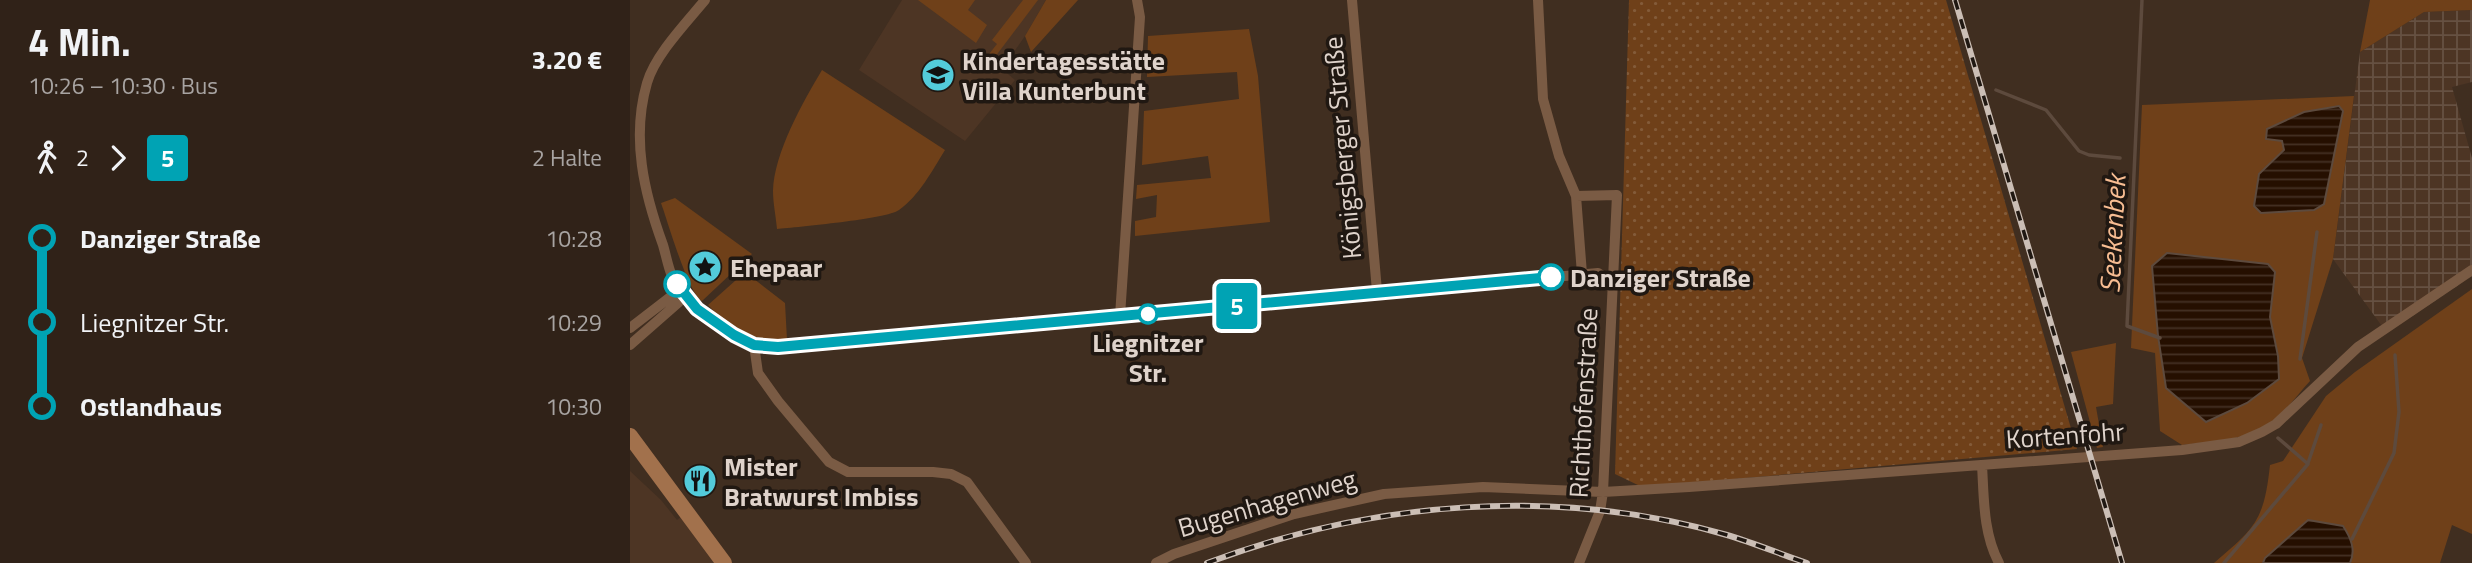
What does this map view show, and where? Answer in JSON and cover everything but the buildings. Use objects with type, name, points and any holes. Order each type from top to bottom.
[{"type":"main road","points":[[630,436],[724,563]]},
{"type":"street","points":[[705,0],[658,62],[648,81],[638,124],[640,159],[672,275],[697,309],[734,335],[754,345],[778,347],[1582,274],[1598,273],[1613,283]]},
{"type":"street","points":[[1120,316],[1140,17],[1138,0]]},
{"type":"street","name":"Königsberger Straße","points":[[1352,0],[1377,291]]},
{"type":"street","points":[[1538,0],[1543,99],[1559,156],[1576,196],[1582,274]]},
{"type":"street","points":[[1576,196],[1617,195],[1613,283]]},
{"type":"street","name":"Kortenfohr","points":[[1604,492],[2214,447],[2239,442],[2276,424],[2358,347],[2472,270]]},
{"type":"street","name":"Richthofenstraße","points":[[1579,563],[1600,511],[1604,492],[1613,283]]},
{"type":"street","points":[[630,328],[682,288]]},
{"type":"street","points":[[630,345],[678,302],[682,288]]},
{"type":"street","points":[[754,345],[758,373],[829,462],[848,472],[933,472],[951,474],[967,482],[1026,563]]},
{"type":"street","points":[[1982,465],[1987,529],[1998,563]]},
{"type":"street","name":"Bugenhagenweg","points":[[1156,563],[1174,554],[1294,514],[1384,494],[1483,487],[1604,492]]},
{"type":"shaded area","name":"Kindertagesstätte Villa Kunterbunt","points":[[902,0],[1046,0],[1002,69],[1015,80],[965,141],[859,70]]},
{"type":"shaded area","points":[[918,0],[975,0],[968,10],[987,25],[976,43]]},
{"type":"shaded area","points":[[1023,0],[1038,0],[995,57],[989,54],[997,44],[992,40]]},
{"type":"shaded area","points":[[1046,0],[1078,0],[1031,52],[1025,36]]},
{"type":"shaded area","points":[[1629,0],[1946,0],[2077,449],[1642,487],[1615,474]]},
{"type":"shaded area","points":[[2370,0],[2472,0],[2472,10],[2424,12],[2360,52]]},
{"type":"shaded area","points":[[2472,10],[2472,82],[2452,87],[2472,158],[2472,276],[2387,333],[2333,259],[2360,52],[2424,12]]},
{"type":"shaded area","points":[[1249,29],[1258,76],[1270,222],[1135,236],[1135,221],[1156,217],[1157,195],[1136,199],[1137,185],[1211,178],[1208,156],[1142,165],[1144,111],[1239,99],[1237,72],[1147,77],[1148,36]]},
{"type":"shaded area","points":[[822,70],[945,150],[919,190],[899,210],[860,219],[777,229],[773,191],[778,161],[798,112]]},
{"type":"shaded area","points":[[2354,96],[2333,259],[2302,358],[2310,381],[2272,422],[2240,437],[2182,445],[2160,431],[2155,353],[2131,348],[2142,105]],"holes":[[[2338,106],[2259,174],[2284,150],[2282,141],[2275,139],[2267,129],[2304,112]]]},
{"type":"shaded area","points":[[2339,106],[2343,111],[2324,204],[2314,210],[2261,213],[2254,206],[2259,174],[2284,150],[2282,141],[2266,139],[2267,129],[2304,112]]},
{"type":"shaded area","points":[[675,198],[752,254],[702,301],[685,271],[661,203]]},
{"type":"shaded area","points":[[2167,253],[2268,264],[2275,272],[2270,317],[2278,356],[2279,379],[2247,403],[2206,422],[2166,388],[2152,266]]},
{"type":"shaded area","points":[[745,272],[785,303],[787,340],[763,340],[743,333],[708,305]]},
{"type":"shaded area","points":[[2472,289],[2472,534],[2452,525],[2440,563],[2214,563],[2239,541],[2255,522],[2268,484],[2270,465],[2283,461],[2326,396],[2355,372]]},
{"type":"shaded area","points":[[2116,343],[2113,404],[2096,407],[2103,447],[2097,448],[2071,352]]},
{"type":"shaded area","points":[[630,471],[661,500],[677,520],[687,512],[724,563],[630,563]]},
{"type":"shaded area","points":[[2308,520],[2343,526],[2352,544],[2350,563],[2263,563],[2265,558]]},
{"type":"waterway","name":"Seekenbek","points":[[2142,0],[2127,326],[2160,338]]},
{"type":"waterway","points":[[1996,90],[2046,110],[2079,151],[2089,155],[2120,158]]},
{"type":"waterway","points":[[2300,359],[2317,232]]},
{"type":"waterway","points":[[2352,539],[2394,453],[2399,412],[2395,355]]},
{"type":"waterway","points":[[2308,463],[2321,425]]},
{"type":"waterway","name":"Seekenbek","points":[[2224,563],[2308,464],[2278,438]]},
{"type":"railway","points":[[1955,0],[2122,563]]},
{"type":"railway","points":[[1207,563],[1270,542],[1399,514],[1465,507],[1531,506],[1597,510],[1662,520],[1727,535],[1807,563]]},
{"type":"bus line","name":"5","points":[[677,284],[697,309],[734,335],[754,345],[778,347],[1551,277]]},
{"type":"place","name":"Kindertagesstätte Villa Kunterbunt","points":[[938,75]]},
{"type":"place","name":"Ehepaar","points":[[705,267]]},
{"type":"place","name":"Danziger Straße","points":[[1551,277]]},
{"type":"place","name":"Liegnitzer Str.","points":[[1148,314]]},
{"type":"place","name":"Mister Bratwurst Imbiss","points":[[700,481]]}]
